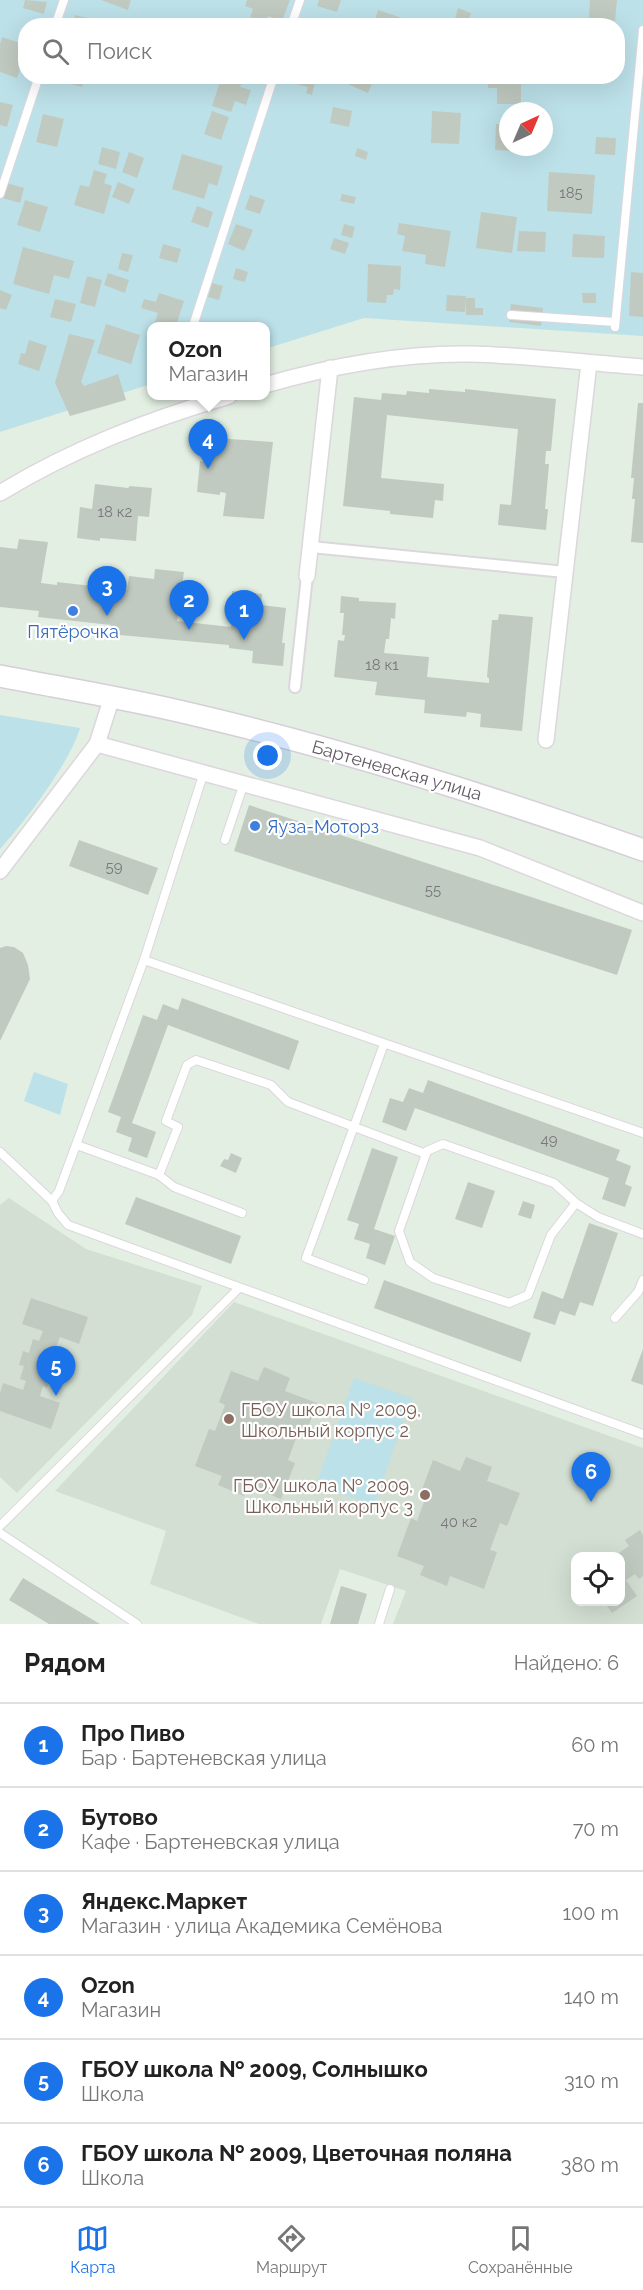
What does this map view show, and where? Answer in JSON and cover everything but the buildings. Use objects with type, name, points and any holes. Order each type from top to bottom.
[{"type":"main road","name":"Бартеневская улица","points":[[0,676],[186,712],[355,757],[505,801],[643,850]]},
{"type":"street","points":[[270,384],[330,368],[403,357],[467,354],[643,367]]},
{"type":"street","points":[[546,740],[589,363]]},
{"type":"street","points":[[295,687],[330,368]]},
{"type":"street","points":[[0,493],[86,446],[160,417],[216,400]]},
{"type":"street","points":[[311,547],[565,572]]},
{"type":"street","points":[[0,871],[97,744],[112,697]]},
{"type":"street","points":[[97,744],[480,848],[643,913]]},
{"type":"lane","points":[[58,18],[64,0]]},
{"type":"lane","points":[[294,18],[300,0]]},
{"type":"lane","points":[[511,315],[615,324],[643,30]]},
{"type":"lane","points":[[0,194],[36,84]]},
{"type":"lane","points":[[195,322],[271,84]]},
{"type":"lane","points":[[52,1201],[59,1191],[77,1145],[144,960],[204,772]]},
{"type":"lane","points":[[225,840],[244,783]]},
{"type":"lane","points":[[144,960],[643,1133]]},
{"type":"lane","points":[[364,1280],[306,1258],[384,1044]]},
{"type":"lane","points":[[159,1175],[178,1127],[166,1121],[187,1065],[196,1060],[271,1085],[288,1102],[426,1154]]},
{"type":"lane","points":[[576,1203],[551,1235],[528,1295],[509,1303],[433,1278],[410,1262],[399,1231],[427,1151],[443,1144],[554,1183],[576,1203],[598,1217],[643,1234]]},
{"type":"lane","points":[[77,1145],[159,1175],[174,1187],[242,1213]]},
{"type":"lane","points":[[0,1152],[52,1201],[68,1225],[643,1434]]},
{"type":"lane","points":[[615,1318],[640,1293],[643,1280]]},
{"type":"lane","points":[[0,1526],[239,1288]]},
{"type":"lane","points":[[0,1533],[137,1624]]},
{"type":"lane","points":[[379,1624],[390,1589]]},
{"type":"shaded area","points":[[0,0],[643,0],[643,336],[364,318],[270,347],[270,322],[147,322],[147,385],[0,432]]},
{"type":"shaded area","points":[[0,715],[80,728],[57,774],[0,849]]},
{"type":"shaded area","points":[[34,1072],[68,1084],[60,1115],[24,1101]]},
{"type":"shaded area","points":[[9,1198],[86,1249],[202,1286],[192,1315],[17,1493],[0,1477],[0,1205]]},
{"type":"shaded area","points":[[234,1302],[643,1448],[643,1624],[393,1624],[406,1591],[340,1569],[321,1624],[259,1624],[150,1584],[166,1531],[55,1491]]},
{"type":"shaded area","points":[[354,1378],[412,1398],[374,1505],[316,1485]]},
{"type":"place","name":"Ozon","points":[[208,469]]},
{"type":"place","name":"Пятёрочка","points":[[73,611]]},
{"type":"place","name":"Яндекс.Маркет","points":[[107,616]]},
{"type":"place","name":"Бутово","points":[[189,630]]},
{"type":"place","name":"Про Пиво","points":[[244,640]]},
{"type":"place","name":"Яуза-Моторз","points":[[255,826]]},
{"type":"place","name":"ГБОУ школа № 2009, Солнышко","points":[[56,1396]]},
{"type":"place","name":"ГБОУ школа № 2009, Школьный корпус 2","points":[[229,1419]]},
{"type":"place","name":"ГБОУ школа № 2009, Школьный корпус 3","points":[[425,1495]]},
{"type":"place","name":"ГБОУ школа № 2009, Цветочная поляна","points":[[591,1502]]}]
